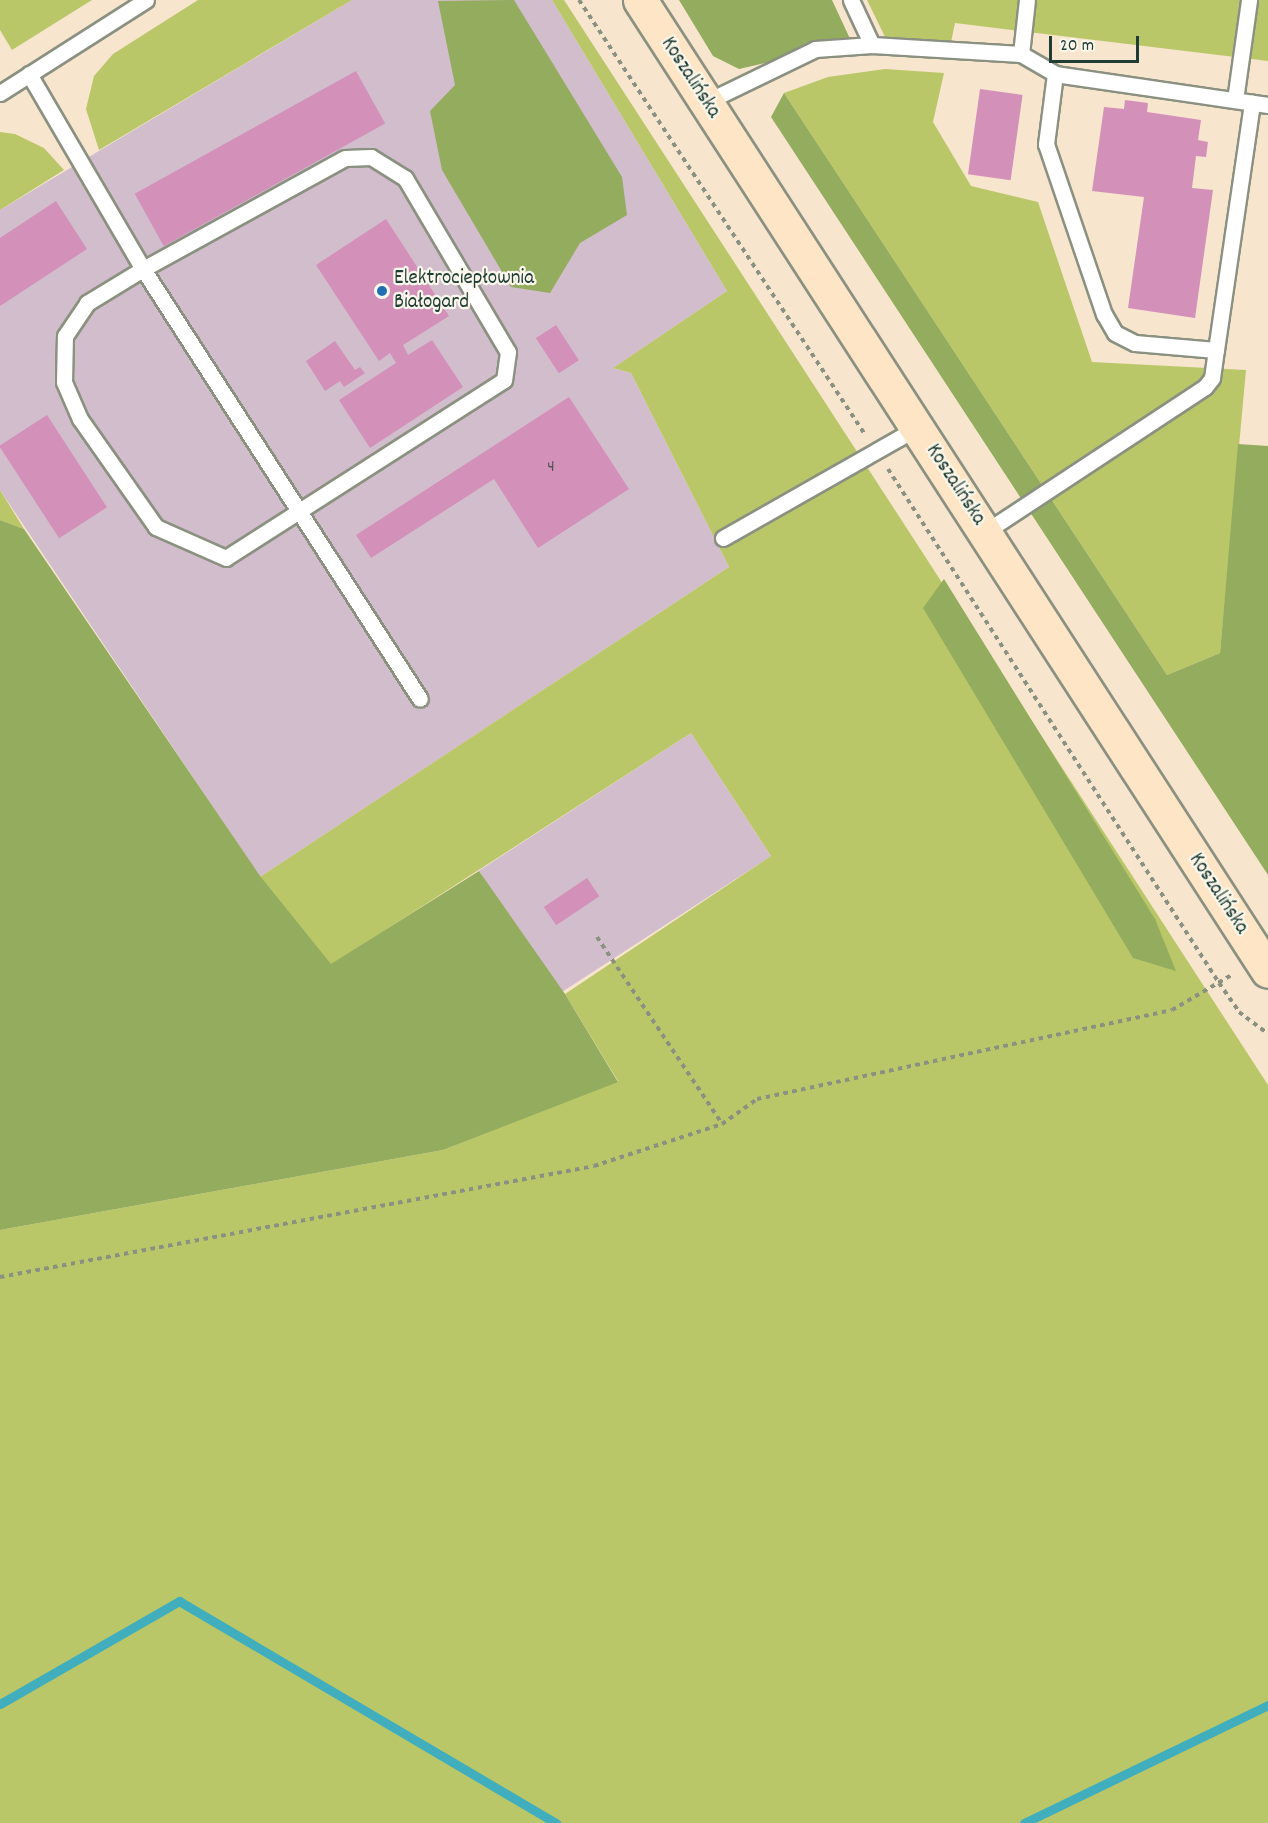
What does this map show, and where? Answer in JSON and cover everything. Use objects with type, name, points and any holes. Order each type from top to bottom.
[{"type":"street","name":"Koszalińska","points":[[640,0],[1264,965]]},
{"type":"lane","points":[[0,93],[146,0]]},
{"type":"lane","points":[[851,0],[872,45]]},
{"type":"lane","points":[[1021,54],[1027,0]]},
{"type":"lane","points":[[1235,100],[1249,0]]},
{"type":"lane","points":[[706,102],[815,49],[872,45],[1021,54],[1055,74],[1268,105]]},
{"type":"lane","points":[[29,74],[143,269],[420,699]]},
{"type":"lane","points":[[1055,74],[1046,144],[1109,324],[1115,333],[1135,343],[1216,350]]},
{"type":"lane","points":[[985,532],[1205,387],[1212,378],[1252,103]]},
{"type":"lane","points":[[371,157],[405,178],[508,352],[504,380],[298,510],[226,558],[156,527],[80,419],[64,382],[65,336],[87,303],[143,269],[345,158],[371,157]]},
{"type":"lane","points":[[723,538],[877,453],[918,427]]},
{"type":"path","points":[[579,0],[877,453],[1219,983],[1239,1012],[1268,1034]]},
{"type":"path","points":[[597,937],[722,1124]]},
{"type":"path","points":[[0,1277],[594,1166],[722,1124],[757,1099],[1172,1010],[1219,983],[1264,965]]},
{"type":"shaded area","points":[[352,0],[552,0],[727,291],[613,368],[631,373],[729,567],[260,877],[0,490],[0,210]]},
{"type":"shaded area","points":[[691,733],[771,856],[559,994],[479,871]]},
{"type":"green space","points":[[0,0],[92,0],[12,50],[0,30]]},
{"type":"green space","points":[[198,0],[352,0],[99,150],[86,109],[94,76],[113,54]]},
{"type":"green space","points":[[514,0],[622,177],[627,215],[580,243],[550,293],[511,287],[442,170],[430,111],[455,85],[438,1]]},
{"type":"green space","points":[[552,0],[564,0],[1268,1085],[1268,1823],[0,1823],[0,1230],[443,1150],[618,1081],[565,994],[771,856],[691,733],[331,965],[260,877],[729,567],[631,373],[613,368],[727,291]]},
{"type":"green space","points":[[679,0],[832,0],[852,43],[739,69],[713,56]]},
{"type":"green space","points":[[867,0],[1268,0],[1268,61],[955,23],[950,47],[888,43]]},
{"type":"green space","points":[[885,69],[944,73],[933,122],[971,186],[1038,202],[1092,362],[1246,370],[1220,653],[1167,675],[784,93],[828,77]]},
{"type":"green space","points":[[784,93],[1167,675],[1220,653],[1238,444],[1268,446],[1268,875],[771,117]]},
{"type":"green space","points":[[0,132],[15,134],[44,148],[64,170],[0,210]]},
{"type":"green space","points":[[0,490],[24,529],[0,520]]},
{"type":"green space","points":[[0,520],[24,529],[260,876],[331,964],[479,871],[565,994],[618,1082],[443,1150],[0,1230]]},
{"type":"green space","points":[[944,579],[1155,919],[1176,971],[1133,958],[923,608]]},
{"type":"building","points":[[356,71],[385,123],[164,246],[135,194]]},
{"type":"building","points":[[980,89],[1023,95],[1011,180],[968,174]]},
{"type":"building","points":[[1125,100],[1148,103],[1147,112],[1201,120],[1198,140],[1208,142],[1206,157],[1196,156],[1192,188],[1213,190],[1195,318],[1128,308],[1144,197],[1092,191],[1104,107],[1124,109]]},
{"type":"building","points":[[56,201],[87,249],[0,306],[0,238]]},
{"type":"building","points":[[386,219],[449,316],[403,345],[408,355],[432,340],[463,387],[370,448],[339,400],[396,363],[390,353],[379,361],[316,265]]},
{"type":"building","points":[[556,325],[579,360],[559,373],[536,338]]},
{"type":"building","points":[[335,341],[355,370],[360,367],[365,373],[344,387],[340,381],[325,391],[306,361]]},
{"type":"building","points":[[569,397],[629,489],[538,548],[494,479],[371,558],[356,535]]},
{"type":"building","points":[[47,415],[107,507],[59,538],[0,447]]},
{"type":"building","points":[[587,878],[599,896],[556,925],[544,907]]},
{"type":"waterway","points":[[0,1704],[179,1601],[556,1823]]},
{"type":"waterway","points":[[1024,1823],[1268,1705]]},
{"type":"place","name":"Elektrociepłownia Białogard","points":[[382,291]]}]
